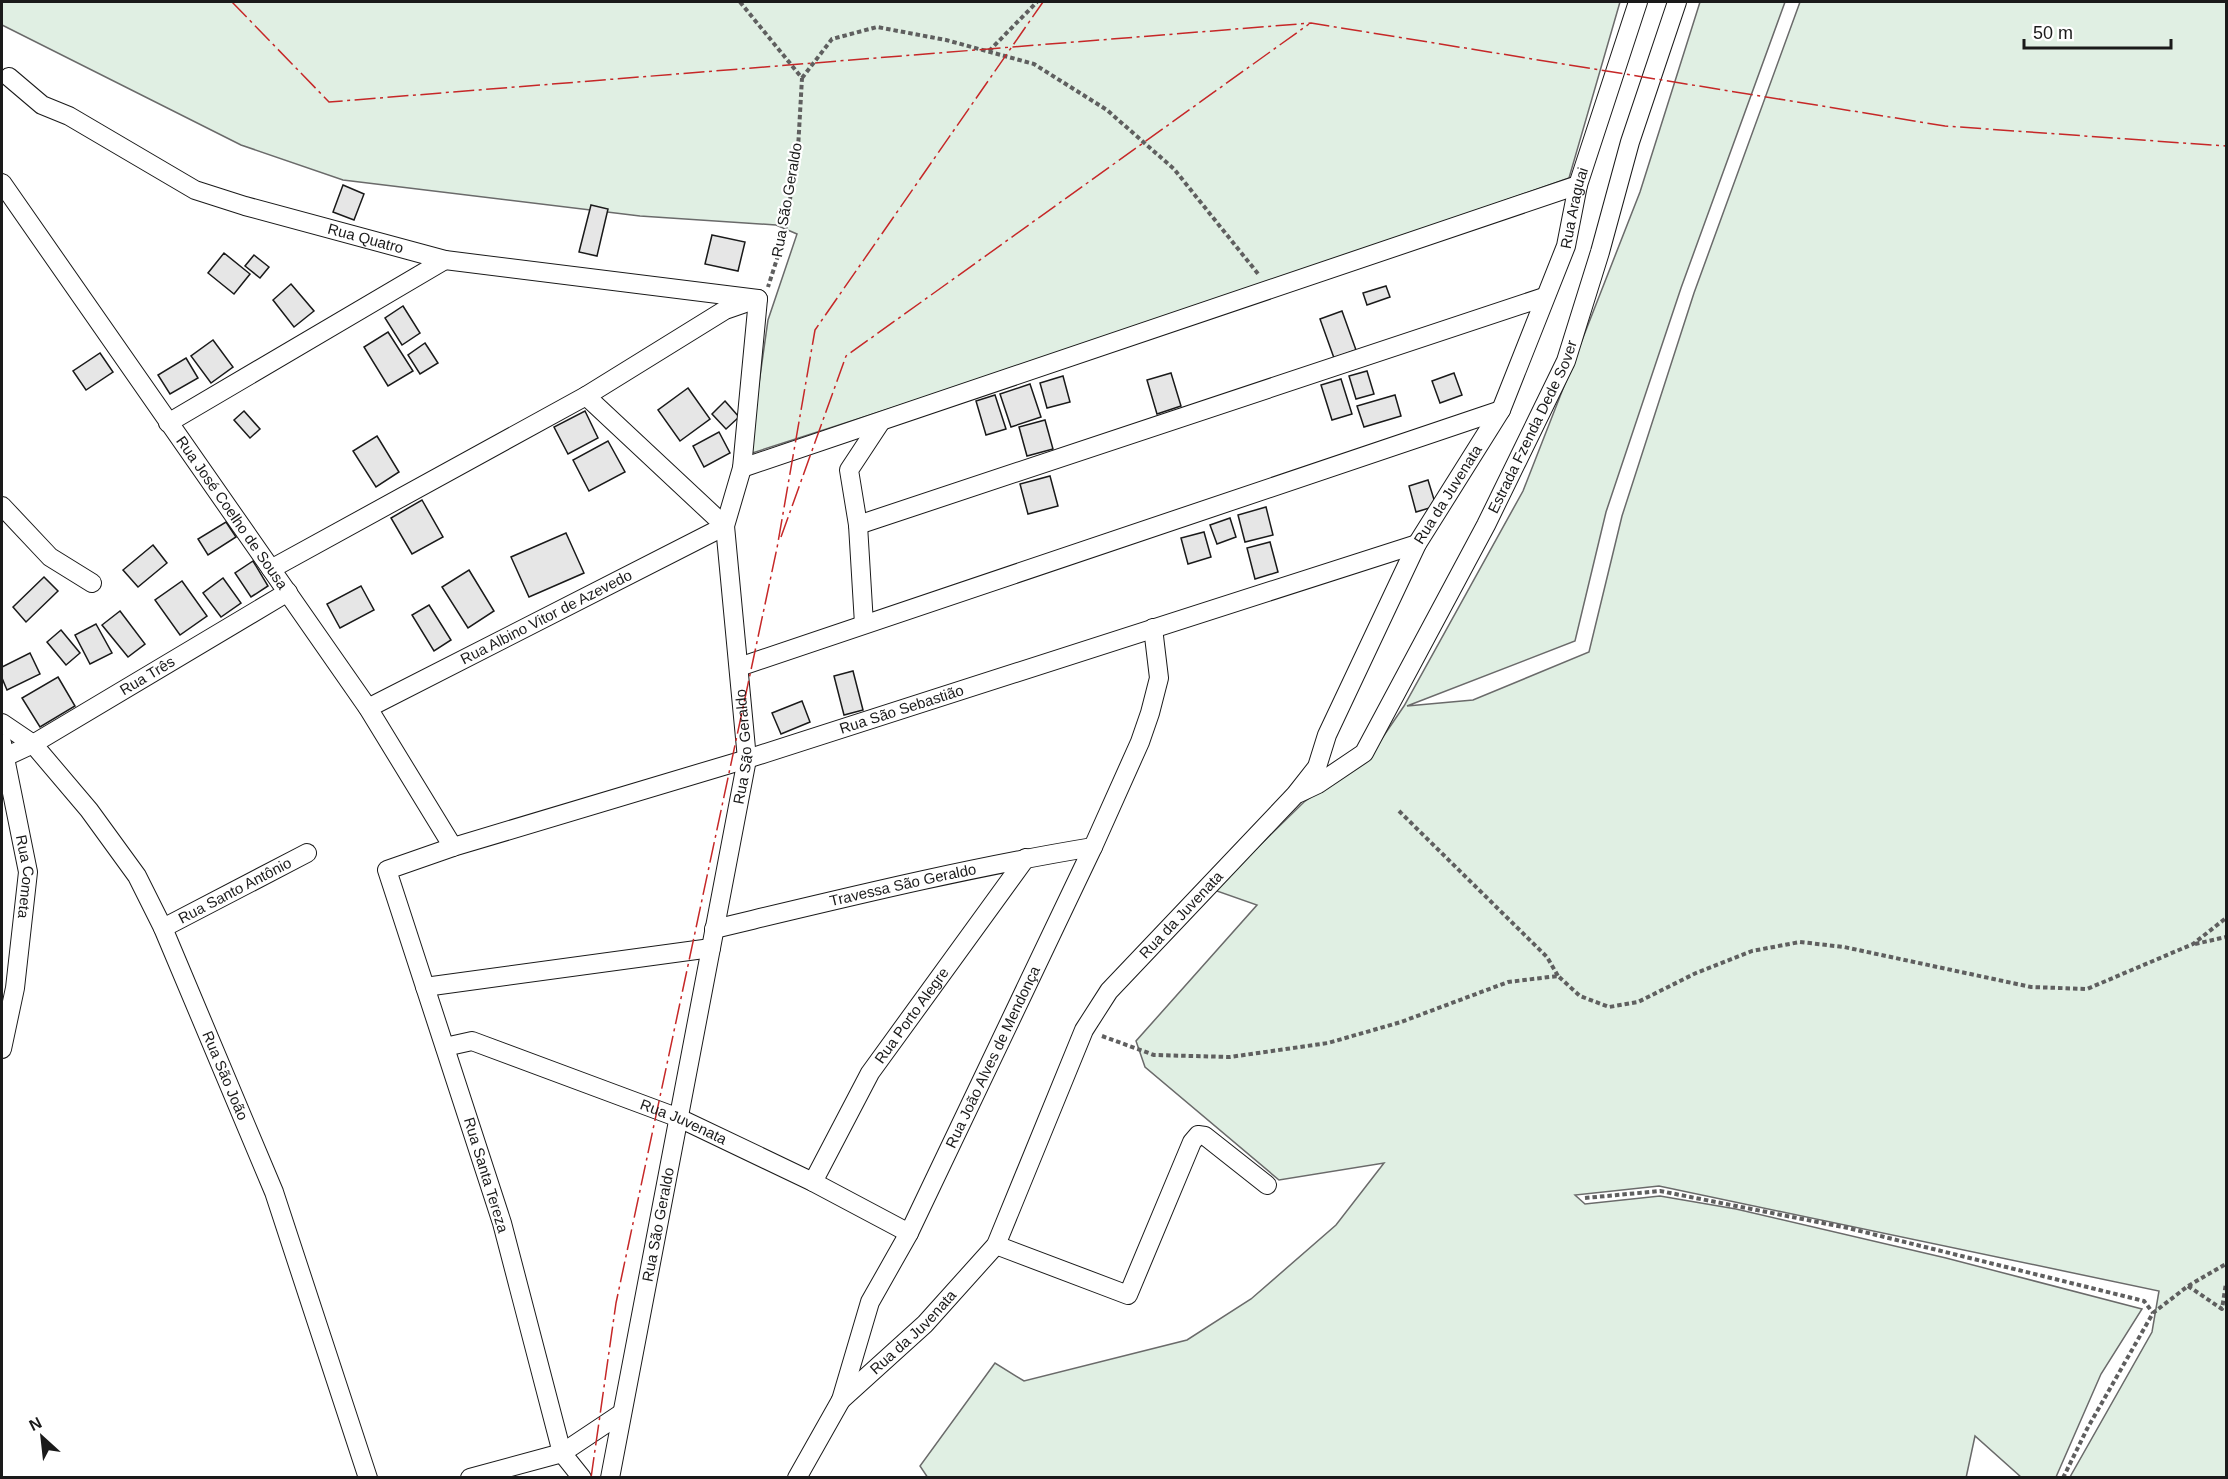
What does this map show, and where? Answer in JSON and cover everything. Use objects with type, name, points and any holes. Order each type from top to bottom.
[{"type":"street","name":"Rua Araguai","points":[[1501,410],[1566,246],[1578,185],[1638,2]]},
{"type":"street","name":"Estrada Fzenda Dede Sover","points":[[1295,795],[1318,784],[1364,753],[1486,525],[1566,361],[1600,252],[1630,142],[1677,2]]},
{"type":"street","name":"Rua Quatro","points":[[9,77],[42,105],[69,116],[195,190],[299,221],[445,260],[758,299]]},
{"type":"street","name":"Rua José Coelho de Sousa","points":[[2,183],[368,708],[453,847]]},
{"type":"street","points":[[742,468],[1578,185]]},
{"type":"street","points":[[168,423],[445,260]]},
{"type":"street","points":[[858,525],[1544,297]]},
{"type":"street","points":[[271,569],[586,396],[726,310],[758,299]]},
{"type":"street","name":"Rua São Geraldo","points":[[610,1478],[747,759],[724,526],[742,468],[758,299]]},
{"type":"street","points":[[586,396],[724,526]]},
{"type":"street","points":[[739,667],[1501,410]]},
{"type":"street","name":"Rua da Juvenata","points":[[841,1400],[925,1324],[996,1245],[1084,1030],[1110,991],[1295,795],[1317,767],[1327,735],[1417,544],[1501,410]]},
{"type":"street","points":[[864,624],[858,525],[849,470],[880,423]]},
{"type":"street","points":[[2,506],[50,557],[92,583]]},
{"type":"street","name":"Rua Albino Vitor de Azevedo","points":[[368,708],[724,526]]},
{"type":"street","name":"Rua São Sebastião","points":[[387,870],[453,847],[747,759],[1417,544]]},
{"type":"street","name":"Rua Três","points":[[3,750],[33,744],[288,592]]},
{"type":"street","name":"Rua João Alves de Mendonça","points":[[798,1478],[841,1400],[870,1302],[909,1233],[1093,847],[1140,742],[1159,678],[1153,628]]},
{"type":"street","name":"Rua São João","points":[[2,723],[33,744],[89,810],[137,876],[164,928],[274,1192],[368,1478]]},
{"type":"street","name":"Rua Cometa","points":[[2,1049],[15,988],[28,872],[3,750]]},
{"type":"street","name":"Travessa São Geraldo","points":[[714,929],[896,886],[1026,858],[1093,847]]},
{"type":"street","name":"Rua Santo Antônio","points":[[164,928],[307,853]]},
{"type":"street","name":"Rua Porto Alegre","points":[[813,1182],[870,1073],[1026,858]]},
{"type":"street","name":"Rua Santa Tereza","points":[[387,870],[502,1223],[562,1453],[582,1478]]},
{"type":"street","points":[[425,987],[711,948]]},
{"type":"street","name":"Rua Juvenata","points":[[445,1047],[472,1041],[680,1118],[813,1182],[909,1233]]},
{"type":"street","points":[[996,1245],[1128,1295],[1192,1142],[1198,1135],[1205,1136],[1267,1185]]},
{"type":"street","points":[[470,1478],[562,1453],[622,1413]]},
{"type":"path","points":[[740,2],[802,78],[832,39],[877,27],[946,40],[1034,64],[1107,110],[1174,169],[1270,288]]},
{"type":"path","points":[[988,51],[1037,2]]},
{"type":"path","name":"Rua São Geraldo","points":[[758,299],[769,285],[784,237],[798,149],[802,78]]},
{"type":"path","points":[[1399,810],[1547,957],[1558,976],[1580,996],[1609,1007],[1638,1002],[1696,973],[1752,951],[1800,942],[1844,947],[2031,987],[2087,989],[2193,944],[2226,937]]},
{"type":"path","points":[[2193,944],[2226,918]]},
{"type":"path","points":[[1084,1030],[1154,1054],[1230,1057],[1328,1043],[1401,1022],[1508,982],[1558,976]]},
{"type":"path","points":[[1585,1198],[1660,1191],[1848,1228],[2144,1301],[2153,1313]]},
{"type":"path","points":[[2063,1478],[2086,1429],[2153,1313],[2188,1286],[2226,1264]]},
{"type":"path","points":[[2188,1286],[2224,1310],[2226,1283]]},
{"type":"green space","points":[[2,2],[1620,2],[1569,178],[1160,319],[749,454],[768,320],[797,234],[776,225],[640,216],[343,180],[241,145],[2,25]]},
{"type":"green space","points":[[1700,2],[1785,2],[1681,288],[1606,512],[1575,641],[1407,706],[1473,700],[1589,652],[1622,516],[1694,293],[1800,2],[2226,2],[2226,1477],[2070,1477],[2152,1332],[2159,1291],[1659,1186],[1575,1195],[1585,1204],[1660,1196],[1736,1209],[1946,1258],[2142,1309],[2101,1374],[2056,1477],[2021,1477],[1975,1436],[1966,1478],[928,1478],[920,1466],[995,1363],[1024,1381],[1187,1340],[1251,1299],[1336,1225],[1384,1163],[1279,1180],[1145,1067],[1136,1041],[1257,905],[1214,890],[1304,802],[1370,756],[1404,706],[1523,491],[1640,192]]},
{"type":"building","points":[[343,185],[364,194],[354,220],[333,212]]},
{"type":"building","points":[[591,205],[608,209],[597,256],[579,252]]},
{"type":"building","points":[[712,235],[745,242],[738,271],[705,264]]},
{"type":"building","points":[[224,253],[250,274],[234,294],[208,273]]},
{"type":"building","points":[[254,255],[269,267],[260,278],[245,266]]},
{"type":"building","points":[[291,284],[314,311],[294,327],[273,300]]},
{"type":"building","points":[[1386,286],[1390,297],[1367,305],[1363,293]]},
{"type":"building","points":[[403,306],[420,333],[402,345],[385,318]]},
{"type":"building","points":[[1342,311],[1356,350],[1334,358],[1320,319]]},
{"type":"building","points":[[388,332],[413,371],[388,386],[364,347]]},
{"type":"building","points":[[213,340],[233,367],[211,383],[191,356]]},
{"type":"building","points":[[425,343],[438,363],[420,374],[408,355]]},
{"type":"building","points":[[100,353],[113,372],[86,390],[73,371]]},
{"type":"building","points":[[186,358],[198,378],[170,394],[158,375]]},
{"type":"building","points":[[1367,371],[1374,394],[1356,399],[1349,376]]},
{"type":"building","points":[[1171,373],[1181,406],[1157,414],[1147,380]]},
{"type":"building","points":[[1454,373],[1462,395],[1440,403],[1432,381]]},
{"type":"building","points":[[1063,376],[1070,402],[1047,408],[1040,383]]},
{"type":"building","points":[[1341,379],[1352,414],[1332,420],[1321,385]]},
{"type":"building","points":[[1030,384],[1041,417],[1011,427],[1000,394]]},
{"type":"building","points":[[688,388],[710,419],[680,441],[658,410]]},
{"type":"building","points":[[995,395],[1006,429],[986,435],[976,401]]},
{"type":"building","points":[[1395,395],[1401,416],[1364,427],[1357,406]]},
{"type":"building","points":[[725,401],[739,417],[726,429],[712,414]]},
{"type":"building","points":[[244,411],[260,429],[250,438],[234,420]]},
{"type":"building","points":[[585,411],[598,438],[568,454],[554,427]]},
{"type":"building","points":[[1045,420],[1053,449],[1027,456],[1019,427]]},
{"type":"building","points":[[719,432],[730,453],[704,467],[693,446]]},
{"type":"building","points":[[377,436],[399,472],[376,487],[353,451]]},
{"type":"building","points":[[608,441],[625,472],[589,491],[573,460]]},
{"type":"building","points":[[1050,476],[1058,506],[1028,514],[1020,484]]},
{"type":"building","points":[[1428,480],[1436,506],[1416,512],[1409,486]]},
{"type":"building","points":[[422,500],[443,537],[412,554],[391,518]]},
{"type":"building","points":[[1266,507],[1273,535],[1245,542],[1238,515]]},
{"type":"building","points":[[1230,518],[1236,537],[1217,544],[1210,525]]},
{"type":"building","points":[[226,522],[236,537],[208,555],[198,539]]},
{"type":"building","points":[[1204,532],[1211,557],[1188,564],[1181,538]]},
{"type":"building","points":[[566,533],[584,573],[529,597],[511,557]]},
{"type":"building","points":[[1270,542],[1278,572],[1255,579],[1247,548]]},
{"type":"building","points":[[153,545],[167,563],[138,587],[123,570]]},
{"type":"building","points":[[253,561],[268,586],[251,597],[235,573]]},
{"type":"building","points":[[469,570],[494,611],[468,628],[442,587]]},
{"type":"building","points":[[44,577],[58,591],[26,622],[13,607]]},
{"type":"building","points":[[223,578],[241,603],[221,617],[203,593]]},
{"type":"building","points":[[182,581],[207,616],[180,635],[155,600]]},
{"type":"building","points":[[361,586],[374,610],[340,628],[327,604]]},
{"type":"building","points":[[429,605],[451,640],[434,651],[412,615]]},
{"type":"building","points":[[120,611],[145,644],[128,657],[102,625]]},
{"type":"building","points":[[96,624],[112,653],[90,664],[75,635]]},
{"type":"building","points":[[61,630],[80,653],[66,665],[47,642]]},
{"type":"building","points":[[30,653],[40,674],[7,690],[2,678],[2,667]]},
{"type":"building","points":[[853,671],[863,710],[844,715],[834,676]]},
{"type":"building","points":[[58,677],[75,706],[40,727],[22,698]]},
{"type":"building","points":[[802,701],[810,722],[781,734],[772,713]]},
{"type":"power","points":[[232,2],[329,102],[1311,23],[1945,126],[2226,146]]},
{"type":"power","points":[[591,1478],[616,1303],[777,548],[815,330],[1043,2]]},
{"type":"power","points":[[781,537],[846,356],[1309,24]]}]
